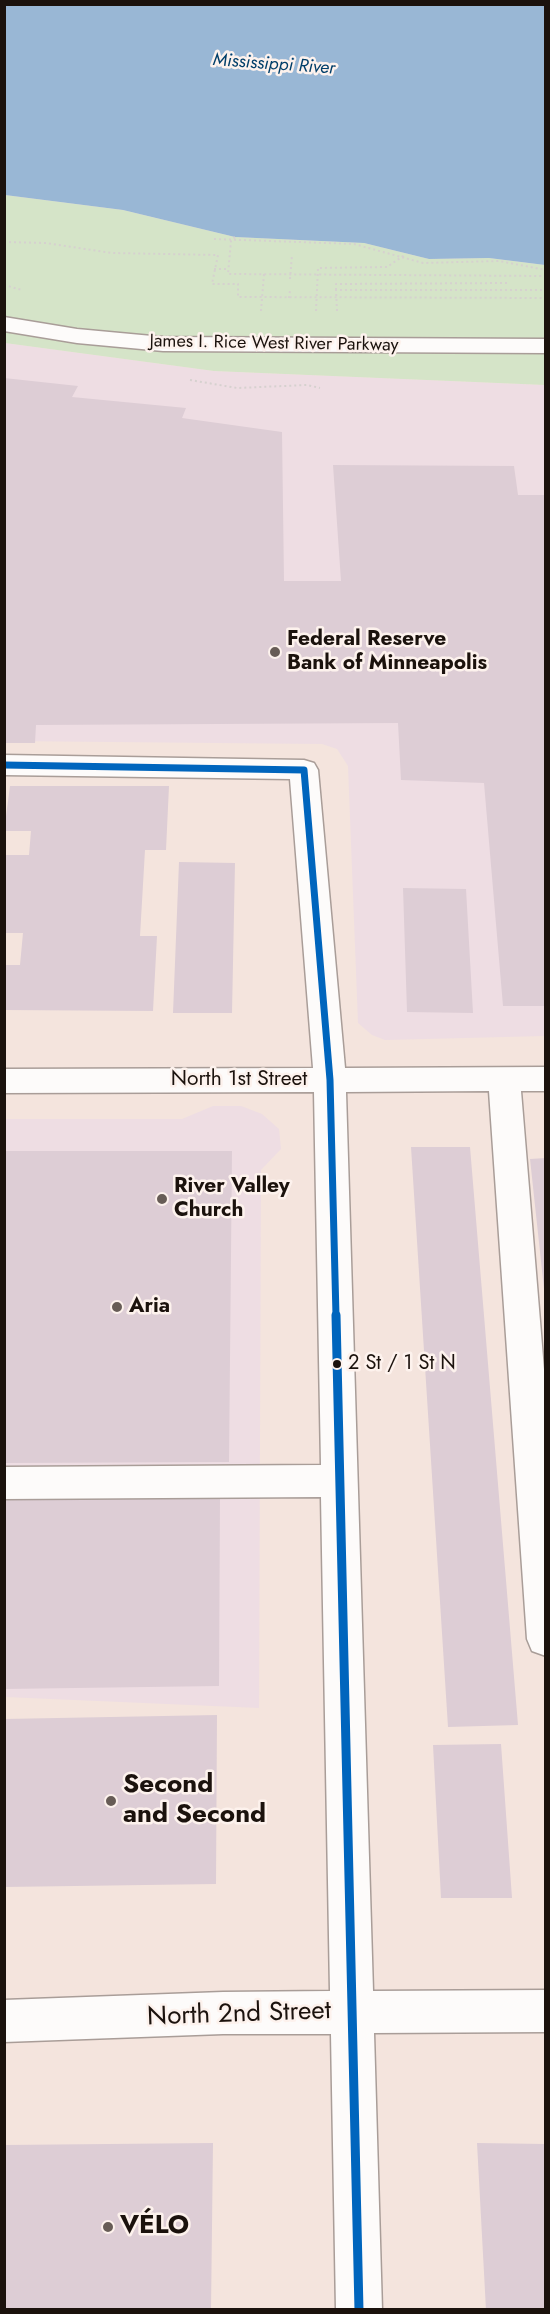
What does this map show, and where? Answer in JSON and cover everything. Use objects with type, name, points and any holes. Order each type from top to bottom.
[{"type":"street","name":"James I. Rice West River Parkway","points":[[4,324],[77,336],[164,344],[546,346]]},
{"type":"street","points":[[4,765],[304,770],[330,1080],[359,2310]]},
{"type":"street","points":[[504,1079],[546,1639]]},
{"type":"street","name":"North 1st Street","points":[[4,1081],[546,1079]]},
{"type":"street","points":[[4,1483],[340,1482]]},
{"type":"street","name":"North 2nd Street","points":[[4,2021],[352,2012],[546,2011]]},
{"type":"path","points":[[235,237],[231,241],[228,274],[546,276]]},
{"type":"path","points":[[214,239],[354,244],[405,255],[423,263],[499,261],[546,270]]},
{"type":"path","points":[[4,242],[46,243],[112,253],[219,255],[212,284],[238,285],[238,297],[546,298]]},
{"type":"path","points":[[290,279],[292,255]]},
{"type":"path","points":[[316,311],[318,268],[387,267],[405,255]]},
{"type":"path","points":[[214,269],[229,269]]},
{"type":"path","points":[[261,311],[264,274]]},
{"type":"path","points":[[509,276],[510,290]]},
{"type":"path","points":[[337,311],[336,284],[510,284]]},
{"type":"path","points":[[289,298],[290,290]]},
{"type":"path","points":[[336,290],[546,290]]},
{"type":"path","points":[[292,387],[320,388]]},
{"type":"shaded area","name":"Federal Reserve Bank of Minneapolis","points":[[5,343],[214,371],[545,385],[545,1036],[385,1040],[372,1035],[358,1023],[348,766],[337,749],[322,744],[5,741]]},
{"type":"shaded area","points":[[213,1106],[241,1106],[262,1114],[279,1129],[281,1149],[261,1170],[259,1708],[5,1697],[5,1119],[182,1119]]},
{"type":"green space","points":[[5,195],[123,210],[235,237],[364,243],[429,259],[489,258],[545,265],[545,385],[214,371],[5,343]]},
{"type":"water","name":"Mississippi River","points":[[4,5],[545,5],[545,265],[489,258],[429,259],[364,243],[235,237],[123,210],[5,195]]},
{"type":"building","name":"Federal Reserve Bank of Minneapolis","points":[[4,378],[78,386],[72,397],[186,408],[182,418],[282,432],[284,581],[341,581],[333,465],[514,466],[518,495],[546,495],[546,1006],[503,1006],[484,783],[401,780],[398,723],[36,725],[35,743],[4,743]]},
{"type":"building","points":[[10,786],[169,786],[166,850],[145,850],[140,936],[157,936],[153,1011],[4,1010],[4,965],[20,965],[23,933],[4,933],[4,855],[29,855],[31,831],[4,831]]},
{"type":"building","points":[[179,862],[235,863],[232,1013],[173,1013]]},
{"type":"building","points":[[403,888],[466,889],[473,1013],[407,1012]]},
{"type":"building","points":[[411,1147],[470,1147],[518,1725],[448,1727]]},
{"type":"building","name":"Aria","points":[[4,1151],[232,1151],[229,1462],[4,1463]]},
{"type":"building","points":[[546,1158],[546,1289],[544,1289],[530,1159]]},
{"type":"building","points":[[220,1497],[219,1686],[4,1689],[4,1498]]},
{"type":"building","name":"Second and Second","points":[[217,1715],[216,1884],[4,1887],[4,1719]]},
{"type":"building","points":[[501,1744],[512,1898],[441,1898],[433,1745]]},
{"type":"building","name":"VÉLO","points":[[213,2143],[211,2310],[4,2310],[4,2145]]},
{"type":"building","points":[[477,2143],[546,2144],[546,2310],[486,2310]]},
{"type":"transit line","points":[[4,765],[304,770],[330,1080],[359,2310]]},
{"type":"place","name":"Federal Reserve Bank of Minneapolis","points":[[275,652]]},
{"type":"place","name":"River Valley Church","points":[[162,1199]]},
{"type":"place","name":"Aria","points":[[117,1307]]},
{"type":"place","name":"2 St / 1 St N","points":[[337,1364]]},
{"type":"place","name":"Second and Second","points":[[111,1801]]},
{"type":"place","name":"VÉLO","points":[[108,2227]]}]
